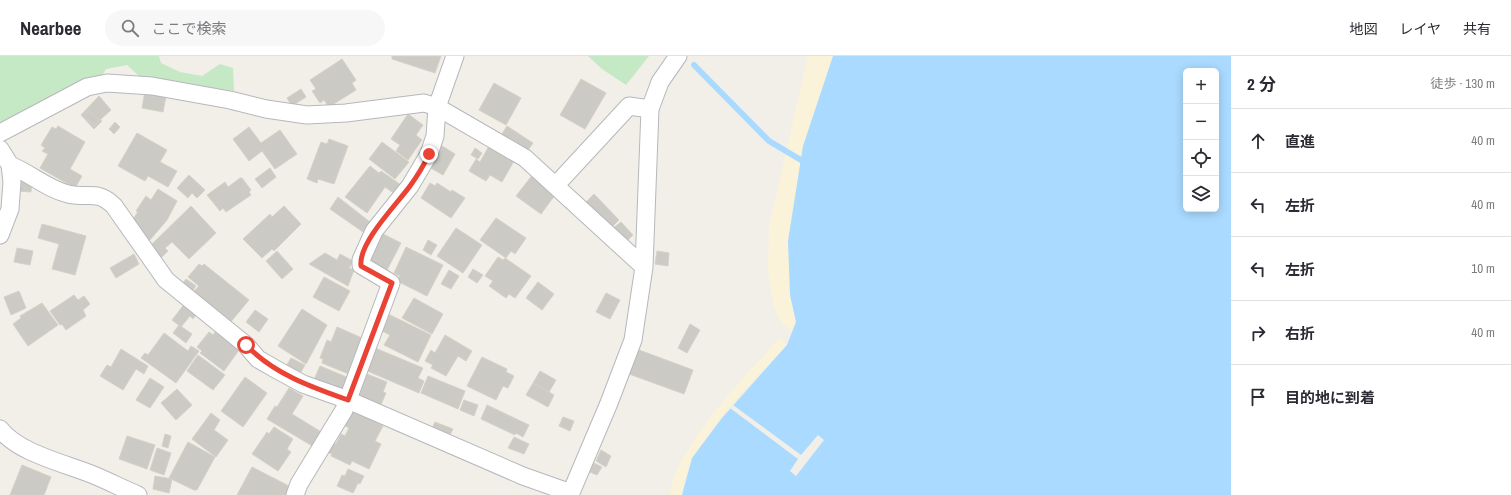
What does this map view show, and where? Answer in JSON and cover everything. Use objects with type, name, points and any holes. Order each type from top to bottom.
[{"type":"street","points":[[294,495],[299,484],[344,410],[392,283],[361,266],[360,260],[374,231],[410,186],[429,154],[435,136],[437,107],[455,56]]},
{"type":"street","points":[[10,165],[56,190],[70,195],[97,196],[106,198],[114,206],[166,280],[246,345],[258,358],[304,384],[348,400],[522,476],[570,494],[610,403],[633,340],[644,267],[650,109],[660,82],[678,56]]},
{"type":"street","points":[[0,133],[88,87],[107,83],[152,86],[230,100],[266,109],[307,115],[346,113],[424,103],[437,107],[525,158],[644,267]]},
{"type":"street","points":[[556,185],[629,106],[650,109]]},
{"type":"street","points":[[0,149],[10,165],[12,182],[10,209],[0,235]]},
{"type":"street","points":[[0,429],[13,442],[52,461],[96,476],[138,495]]},
{"type":"green space","points":[[0,56],[159,56],[161,63],[180,72],[202,76],[220,64],[233,68],[234,91],[140,77],[127,65],[106,69],[99,81],[0,126]]},
{"type":"green space","points":[[588,56],[649,56],[626,85],[602,69]]},
{"type":"sand","points":[[808,56],[833,56],[821,96],[790,295],[796,322],[792,332],[781,322],[774,307],[768,270],[769,227]]},
{"type":"sand","points":[[779,339],[787,345],[740,395],[708,435],[696,455],[687,475],[682,495],[670,495],[675,476],[684,456],[698,434],[714,412]]},
{"type":"water","points":[[833,56],[1231,56],[1231,495],[682,495],[692,458],[722,418],[787,345],[796,322],[790,295],[788,241],[803,146]]},
{"type":"pier","points":[[733,405],[801,455],[818,435],[824,440],[796,476],[790,471],[798,459],[730,408]]},
{"type":"building","points":[[392,56],[441,56],[435,73],[392,59]]},
{"type":"building","points":[[342,59],[356,80],[352,83],[356,90],[329,107],[324,100],[320,103],[312,91],[316,89],[310,80]]},
{"type":"building","points":[[581,79],[606,93],[585,129],[560,115]]},
{"type":"building","points":[[494,83],[521,98],[506,125],[479,110]]},
{"type":"building","points":[[301,89],[306,97],[292,106],[287,98]]},
{"type":"building","points":[[145,91],[166,96],[163,112],[142,108]]},
{"type":"building","points":[[99,96],[111,110],[100,120],[102,121],[94,129],[81,115]]},
{"type":"building","points":[[89,111],[99,120],[94,126],[84,117]]},
{"type":"building","points":[[408,114],[423,125],[416,135],[422,140],[408,160],[396,151],[400,145],[391,139]]},
{"type":"building","points":[[115,122],[120,127],[114,134],[109,129]]},
{"type":"building","points":[[58,126],[85,142],[70,169],[82,176],[75,188],[40,168],[48,154],[42,151],[45,148],[41,145],[52,127],[56,129]]},
{"type":"building","points":[[507,126],[533,143],[526,153],[500,137]]},
{"type":"building","points":[[249,127],[261,143],[280,130],[297,154],[275,169],[262,151],[249,161],[233,139]]},
{"type":"building","points":[[137,133],[167,150],[160,162],[177,171],[168,187],[148,176],[145,181],[118,166]]},
{"type":"building","points":[[329,139],[348,146],[334,184],[318,179],[317,183],[307,179],[321,142],[327,144]]},
{"type":"building","points":[[382,142],[409,162],[395,179],[369,159]]},
{"type":"building","points":[[439,144],[455,154],[443,175],[427,166]]},
{"type":"building","points":[[489,146],[514,161],[502,182],[490,175],[486,181],[469,171],[476,159],[480,162]]},
{"type":"building","points":[[475,148],[482,153],[478,159],[471,155]]},
{"type":"building","points":[[370,166],[379,173],[381,171],[401,185],[395,194],[385,187],[367,213],[345,197]]},
{"type":"building","points":[[270,168],[276,177],[262,188],[255,179]]},
{"type":"building","points":[[534,173],[558,191],[541,214],[516,196]]},
{"type":"building","points":[[189,175],[205,190],[197,198],[192,193],[188,198],[177,188]]},
{"type":"building","points":[[242,178],[251,190],[249,192],[251,195],[226,212],[223,208],[220,211],[207,195],[225,182],[228,187]]},
{"type":"building","points":[[19,179],[32,181],[31,192],[18,191]]},
{"type":"building","points":[[430,183],[435,186],[437,183],[451,192],[452,190],[465,198],[451,218],[421,198]]},
{"type":"building","points":[[158,189],[177,201],[167,220],[150,240],[138,231],[140,228],[131,222],[146,196],[151,200]]},
{"type":"building","points":[[594,194],[619,220],[609,230],[584,204]]},
{"type":"building","points":[[338,197],[370,222],[363,232],[330,209]]},
{"type":"building","points":[[191,206],[216,233],[189,259],[172,242],[165,248],[168,251],[159,260],[147,249]]},
{"type":"building","points":[[284,206],[301,224],[274,251],[272,249],[262,258],[243,239],[270,214],[272,217]]},
{"type":"building","points":[[496,218],[526,238],[515,254],[511,251],[506,258],[480,240]]},
{"type":"building","points":[[621,222],[633,235],[625,243],[612,229]]},
{"type":"building","points":[[42,224],[86,236],[75,275],[52,269],[59,244],[38,238]]},
{"type":"building","points":[[456,228],[482,245],[463,273],[437,256]]},
{"type":"building","points":[[381,233],[401,243],[385,274],[365,264]]},
{"type":"building","points":[[428,240],[437,245],[431,255],[423,250]]},
{"type":"building","points":[[406,247],[443,265],[427,296],[397,281],[400,276],[394,273]]},
{"type":"building","points":[[17,248],[33,251],[30,265],[14,262]]},
{"type":"building","points":[[277,251],[293,269],[282,279],[266,261]]},
{"type":"building","points":[[657,251],[669,253],[668,266],[655,264]]},
{"type":"building","points":[[325,253],[337,260],[340,254],[353,261],[349,268],[354,270],[348,286],[309,264]]},
{"type":"building","points":[[134,254],[139,264],[116,278],[110,268]]},
{"type":"building","points":[[498,257],[503,260],[505,258],[531,276],[515,298],[509,294],[506,298],[489,286],[493,281],[485,276]]},
{"type":"building","points":[[199,264],[202,266],[204,264],[249,300],[229,324],[191,294],[199,286],[188,277]]},
{"type":"building","points":[[473,269],[483,275],[477,283],[468,277]]},
{"type":"building","points":[[449,270],[459,276],[451,289],[441,284]]},
{"type":"building","points":[[324,277],[350,291],[339,311],[313,297]]},
{"type":"building","points":[[186,279],[196,286],[190,294],[180,287]]},
{"type":"building","points":[[538,282],[554,294],[542,310],[526,298]]},
{"type":"building","points":[[19,291],[26,308],[11,315],[4,297]]},
{"type":"building","points":[[606,293],[620,300],[610,319],[596,312]]},
{"type":"building","points":[[74,295],[78,300],[84,296],[90,304],[83,310],[86,316],[66,330],[62,324],[60,325],[50,311]]},
{"type":"building","points":[[414,298],[443,314],[432,334],[402,318]]},
{"type":"building","points":[[186,302],[198,312],[193,319],[190,316],[181,327],[172,320]]},
{"type":"building","points":[[42,303],[58,325],[28,346],[13,324],[21,318],[20,316]]},
{"type":"building","points":[[302,309],[327,325],[306,364],[278,346]]},
{"type":"building","points":[[255,310],[268,319],[259,332],[246,322]]},
{"type":"building","points":[[388,314],[431,335],[418,362],[384,345],[390,335],[380,330]]},
{"type":"building","points":[[690,324],[700,330],[687,353],[678,348]]},
{"type":"building","points":[[179,325],[192,334],[186,343],[173,333]]},
{"type":"building","points":[[337,327],[362,338],[363,347],[351,375],[322,363],[323,359],[320,358],[327,340],[331,342]]},
{"type":"building","points":[[209,332],[213,335],[215,332],[239,350],[224,371],[200,353],[202,351],[197,347]]},
{"type":"building","points":[[164,333],[188,351],[191,346],[199,351],[176,383],[141,358],[145,353],[148,355]]},
{"type":"building","points":[[445,335],[472,351],[466,361],[458,356],[446,376],[431,368],[433,365],[425,361],[431,350],[435,353]]},
{"type":"building","points":[[375,348],[423,368],[418,378],[424,381],[419,393],[365,370]]},
{"type":"building","points":[[121,349],[148,366],[144,374],[136,369],[123,390],[100,376],[107,365],[111,367]]},
{"type":"building","points":[[639,350],[693,370],[684,394],[629,374]]},
{"type":"building","points":[[198,355],[225,375],[213,390],[187,371]]},
{"type":"building","points":[[482,357],[507,369],[506,372],[514,376],[508,388],[503,386],[496,400],[467,386]]},
{"type":"building","points":[[291,358],[305,365],[297,379],[283,371]]},
{"type":"building","points":[[320,366],[349,378],[341,395],[313,382]]},
{"type":"building","points":[[540,371],[556,380],[549,392],[533,383]]},
{"type":"building","points":[[367,374],[387,382],[383,392],[386,393],[380,407],[358,399]]},
{"type":"building","points":[[428,376],[465,391],[458,409],[421,393]]},
{"type":"building","points":[[245,377],[267,393],[243,427],[221,411]]},
{"type":"building","points":[[150,378],[164,387],[150,408],[136,400]]},
{"type":"building","points":[[533,383],[554,395],[548,407],[526,395]]},
{"type":"building","points":[[289,388],[303,396],[292,414],[323,433],[314,447],[267,419],[275,406],[277,407]]},
{"type":"building","points":[[177,389],[192,405],[176,420],[161,403]]},
{"type":"building","points":[[464,400],[478,405],[474,416],[460,410]]},
{"type":"building","points":[[487,405],[529,425],[523,437],[516,433],[515,435],[481,419]]},
{"type":"building","points":[[349,407],[378,421],[377,423],[383,426],[375,441],[381,444],[369,469],[352,461],[350,465],[326,452],[331,442],[336,444],[341,434],[345,436],[349,428],[341,424]]},
{"type":"building","points":[[211,413],[220,420],[214,430],[228,440],[216,457],[192,439]]},
{"type":"building","points":[[563,417],[574,421],[570,431],[559,426]]},
{"type":"building","points":[[435,422],[453,429],[448,439],[431,431]]},
{"type":"building","points":[[274,427],[293,439],[287,449],[291,452],[278,471],[252,454],[267,432],[269,434]]},
{"type":"building","points":[[165,434],[171,436],[168,448],[162,446]]},
{"type":"building","points":[[127,436],[155,445],[147,469],[119,459]]},
{"type":"building","points":[[514,437],[529,444],[524,454],[508,448]]},
{"type":"building","points":[[188,442],[215,457],[197,490],[169,478]]},
{"type":"building","points":[[157,448],[171,453],[164,475],[150,470]]},
{"type":"building","points":[[601,450],[611,456],[606,467],[596,461]]},
{"type":"building","points":[[594,463],[602,467],[597,475],[590,472]]},
{"type":"building","points":[[22,465],[51,477],[44,495],[10,495]]},
{"type":"building","points":[[252,467],[291,487],[287,495],[237,495]]},
{"type":"building","points":[[348,469],[364,476],[360,484],[358,483],[353,493],[337,486],[342,475],[345,476]]},
{"type":"building","points":[[155,476],[172,479],[169,493],[153,489]]},
{"type":"waterway","points":[[694,65],[769,141],[801,160]]},
{"type":"route","points":[[246,345],[258,358],[279,371],[304,384],[348,400],[373,330],[392,283],[361,266],[360,260],[374,231],[410,186],[422,169],[429,154]]}]
